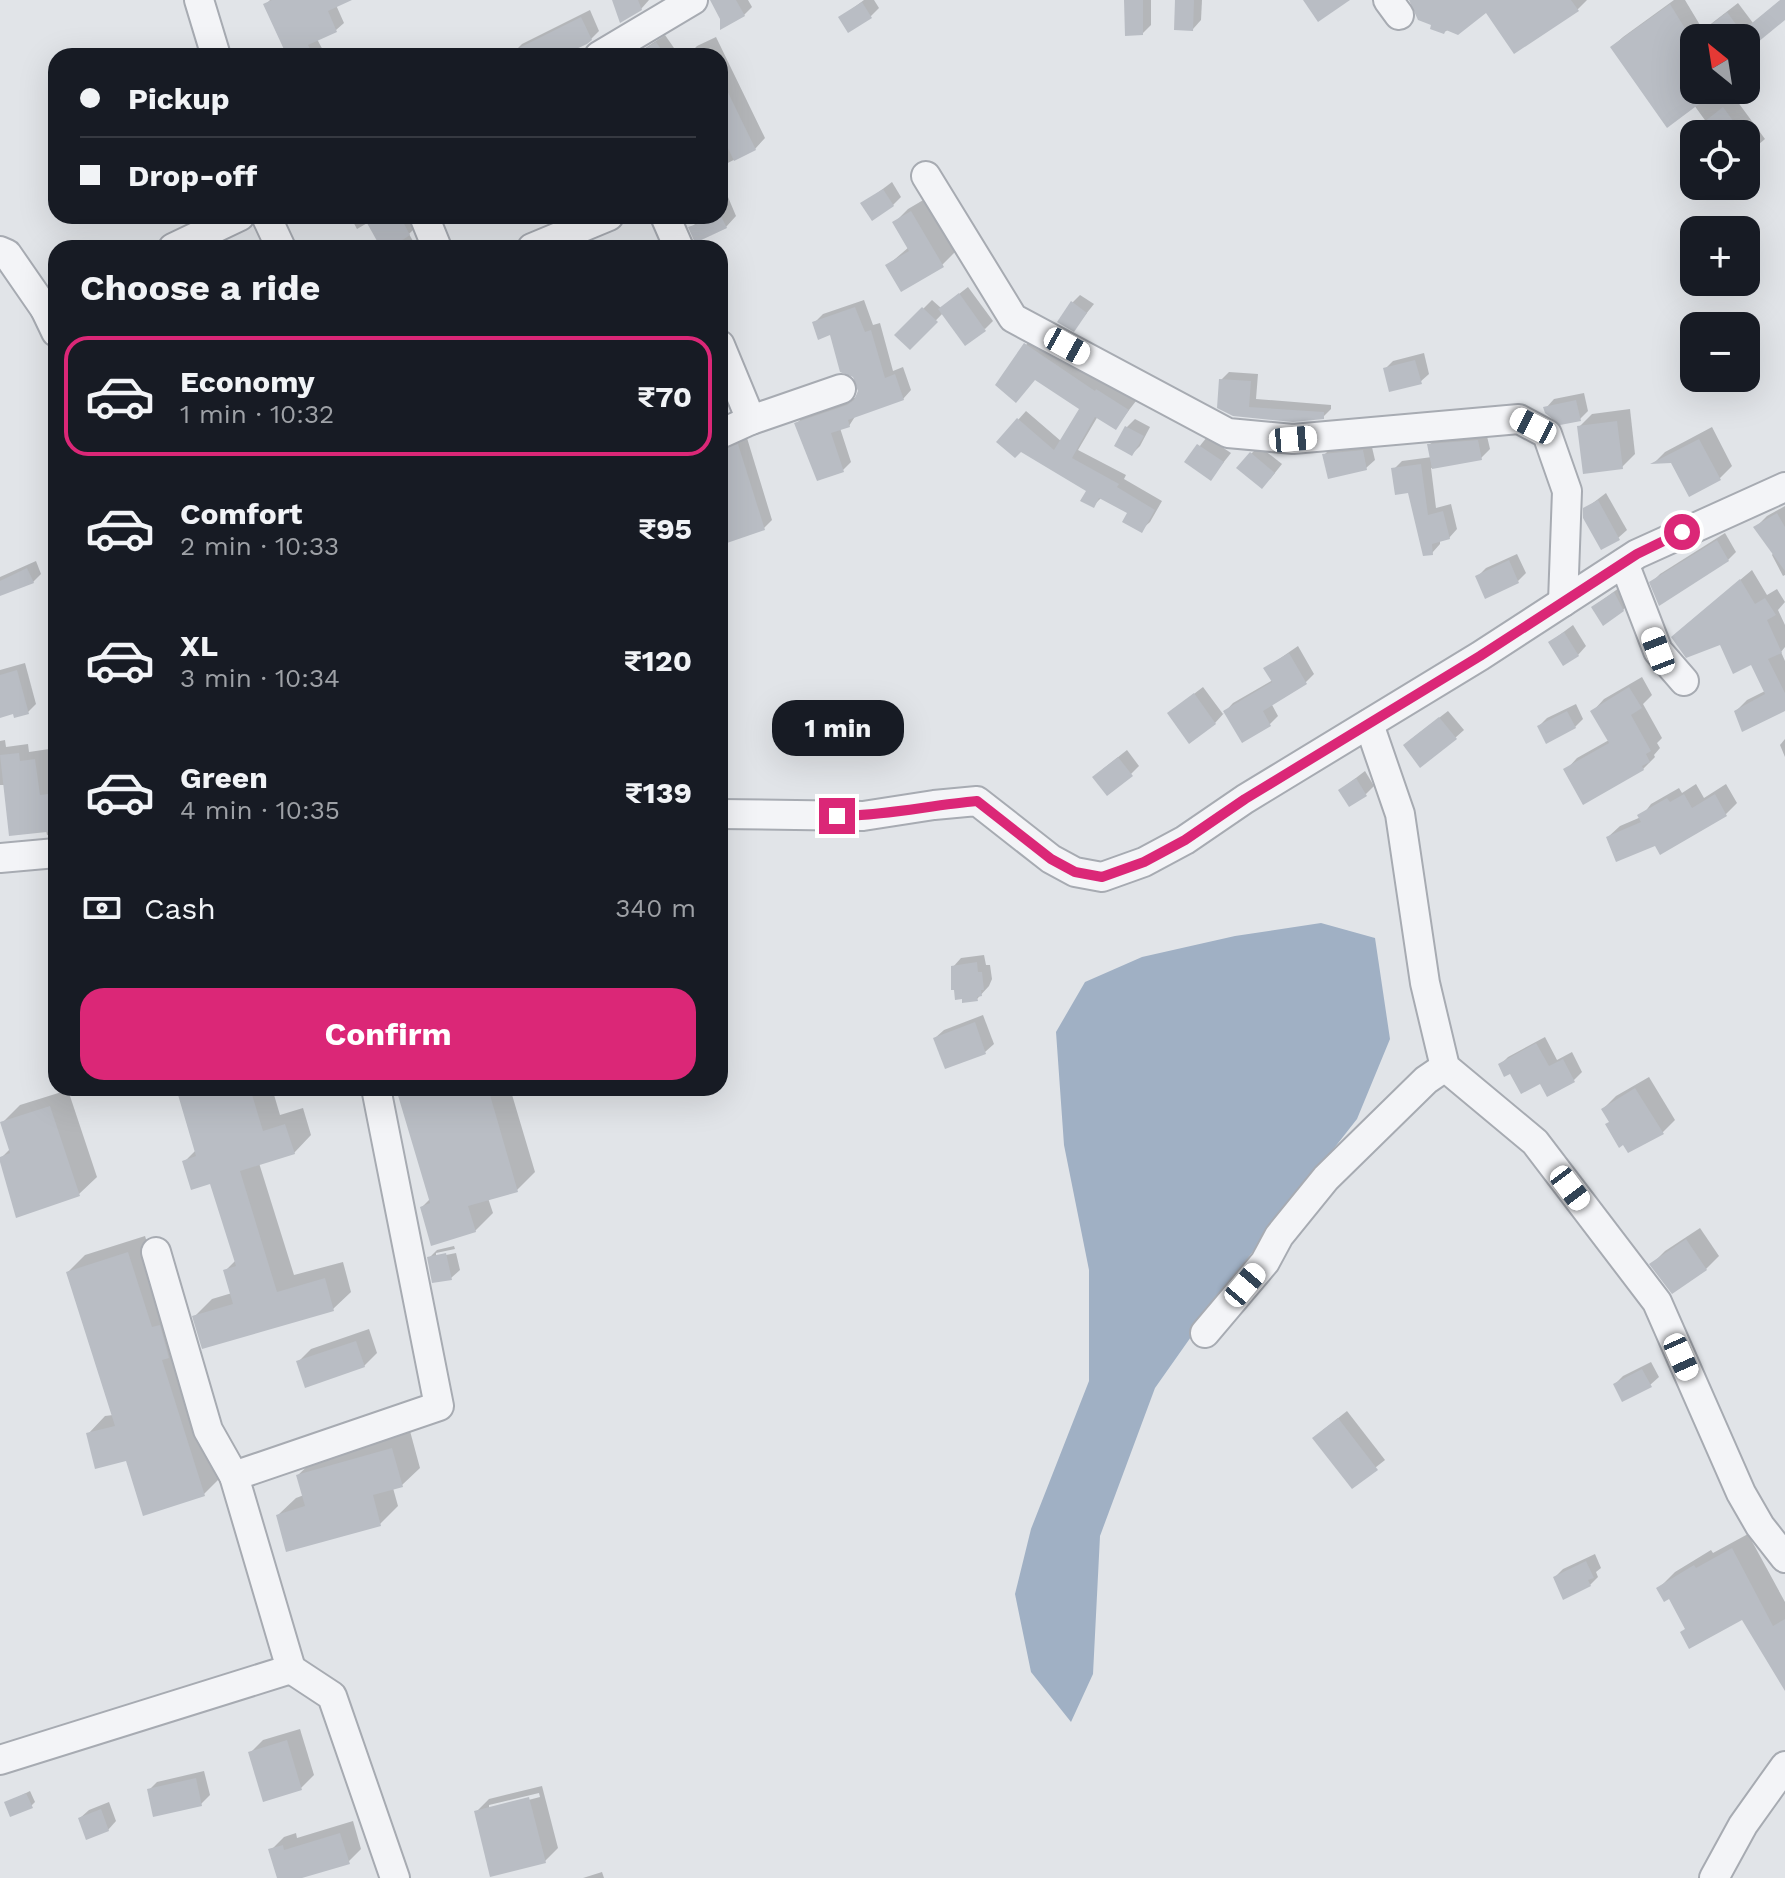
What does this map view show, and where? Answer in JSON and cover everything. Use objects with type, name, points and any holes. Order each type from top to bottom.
[{"type":"street","points":[[199,0],[214,48]]},
{"type":"street","points":[[609,48],[660,8],[693,0]]},
{"type":"street","points":[[926,176],[1013,318],[1228,433],[1293,439],[1519,419],[1547,434],[1567,491],[1563,602]]},
{"type":"street","points":[[190,240],[223,224]]},
{"type":"street","points":[[551,240],[573,231]]},
{"type":"street","points":[[0,251],[7,254],[48,310]]},
{"type":"street","points":[[728,364],[751,420]]},
{"type":"street","points":[[728,430],[841,389]]},
{"type":"street","points":[[728,814],[863,816],[977,801],[1051,859],[1075,872],[1102,877],[1144,862],[1185,840],[1245,799],[1624,563],[1705,521],[1785,487]]},
{"type":"street","points":[[1624,563],[1658,651],[1684,681]]},
{"type":"street","points":[[1369,724],[1400,814],[1425,983],[1445,1067],[1535,1142],[1657,1302],[1741,1493],[1760,1526],[1785,1558]]},
{"type":"street","points":[[0,858],[48,854]]},
{"type":"street","points":[[1205,1333],[1265,1262],[1279,1236],[1326,1178],[1426,1080],[1445,1067]]},
{"type":"street","points":[[234,1476],[439,1406],[378,1096]]},
{"type":"street","points":[[156,1252],[208,1430],[234,1476],[291,1669],[332,1696],[395,1878]]},
{"type":"street","points":[[0,1760],[291,1669]]},
{"type":"street","points":[[1714,1878],[1743,1825],[1785,1766]]},
{"type":"water","points":[[1321,923],[1375,938],[1390,1039],[1357,1119],[1236,1273],[1155,1388],[1100,1536],[1093,1674],[1071,1722],[1031,1672],[1015,1594],[1031,1529],[1089,1381],[1089,1270],[1064,1145],[1056,1032],[1085,982],[1142,957],[1235,936]]},
{"type":"building","points":[[272,0],[352,0],[328,11],[337,32],[308,45],[310,48],[283,48],[263,4]]},
{"type":"building","points":[[612,0],[638,0],[642,10],[620,23]]},
{"type":"building","points":[[710,0],[736,0],[745,16],[720,30],[720,19]]},
{"type":"building","points":[[1124,0],[1143,0],[1143,35],[1125,36]]},
{"type":"building","points":[[1175,0],[1194,0],[1193,31],[1174,30]]},
{"type":"building","points":[[1303,0],[1350,0],[1318,22]]},
{"type":"building","points":[[1409,0],[1571,0],[1579,11],[1514,54],[1486,13],[1458,35],[1446,30],[1444,34],[1418,20]]},
{"type":"building","points":[[1780,0],[1785,0],[1785,20],[1760,41],[1760,24],[1751,24]]},
{"type":"building","points":[[862,2],[872,18],[848,33],[838,17]]},
{"type":"building","points":[[1670,4],[1682,24],[1680,104],[1699,104],[1667,128],[1610,47]]},
{"type":"building","points":[[1727,12],[1736,24],[1712,24]]},
{"type":"building","points":[[581,17],[592,40],[578,48],[519,48]]},
{"type":"building","points":[[656,42],[660,48],[646,48]]},
{"type":"building","points":[[728,92],[756,150],[734,161],[728,148]]},
{"type":"building","points":[[1723,107],[1733,120],[1707,120]]},
{"type":"building","points":[[883,189],[894,206],[872,221],[860,203]]},
{"type":"building","points":[[911,211],[944,267],[901,292],[885,265],[909,251],[892,222]]},
{"type":"building","points":[[368,224],[404,224],[410,235],[402,240],[376,240]]},
{"type":"building","points":[[725,224],[727,228],[701,240],[694,240],[688,227]]},
{"type":"building","points":[[959,293],[986,331],[965,346],[938,309]]},
{"type":"building","points":[[1071,301],[1087,313],[1074,332],[1057,322]]},
{"type":"building","points":[[855,307],[865,332],[871,330],[885,378],[895,374],[904,400],[848,420],[850,427],[831,433],[844,472],[817,481],[794,423],[847,405],[854,400],[858,391],[853,377],[840,372],[830,335],[818,340],[812,322]]},
{"type":"building","points":[[922,307],[938,322],[910,350],[894,335]]},
{"type":"building","points":[[1024,343],[1129,410],[1116,430],[1095,417],[1072,458],[1119,484],[1117,487],[1155,510],[1142,533],[1122,522],[1127,513],[1099,498],[1094,508],[1080,501],[1086,491],[1021,452],[1015,458],[996,442],[1017,418],[1054,450],[1079,409],[1035,380],[1016,403],[995,385]]},
{"type":"building","points":[[1415,360],[1422,384],[1389,392],[1383,368]]},
{"type":"building","points":[[1219,379],[1251,381],[1249,407],[1324,412],[1324,419],[1293,422],[1233,416],[1217,408]]},
{"type":"building","points":[[1576,400],[1581,421],[1560,425],[1545,413],[1543,407]]},
{"type":"building","points":[[1617,421],[1623,469],[1583,474],[1577,426]]},
{"type":"building","points":[[1125,426],[1144,436],[1132,456],[1114,446]]},
{"type":"building","points":[[1699,439],[1721,480],[1689,497],[1671,463],[1650,464]]},
{"type":"building","points":[[1478,440],[1482,460],[1432,469],[1427,444]]},
{"type":"building","points":[[738,444],[765,530],[728,543],[728,448]]},
{"type":"building","points":[[1197,444],[1224,462],[1211,481],[1184,462]]},
{"type":"building","points":[[1363,450],[1367,470],[1328,479],[1322,454]]},
{"type":"building","points":[[1250,452],[1275,473],[1262,489],[1236,468]]},
{"type":"building","points":[[1421,464],[1428,515],[1443,511],[1450,539],[1432,544],[1433,555],[1423,556],[1408,493],[1395,495],[1391,468]]},
{"type":"building","points":[[1598,500],[1620,540],[1601,550],[1583,518],[1583,508]]},
{"type":"building","points":[[1777,513],[1785,527],[1785,571],[1753,527]]},
{"type":"building","points":[[1717,540],[1729,561],[1659,606],[1649,582]]},
{"type":"building","points":[[1509,560],[1519,583],[1485,599],[1475,576]]},
{"type":"building","points":[[27,568],[34,583],[0,596],[0,581]]},
{"type":"building","points":[[1740,579],[1755,604],[1765,598],[1776,615],[1767,620],[1782,653],[1768,659],[1785,693],[1785,711],[1742,732],[1734,711],[1765,694],[1751,665],[1733,674],[1720,645],[1686,658],[1671,637]]},
{"type":"building","points":[[1614,592],[1624,611],[1603,626],[1591,607]]},
{"type":"building","points":[[1564,632],[1579,656],[1563,666],[1548,642]]},
{"type":"building","points":[[1289,653],[1307,684],[1263,711],[1271,726],[1242,743],[1223,711],[1272,682],[1263,668]]},
{"type":"building","points":[[17,670],[29,714],[0,718],[0,675]]},
{"type":"building","points":[[1629,687],[1642,708],[1631,715],[1651,751],[1646,754],[1650,762],[1642,766],[1644,770],[1583,805],[1563,769],[1609,743],[1590,711]]},
{"type":"building","points":[[1194,693],[1216,724],[1189,744],[1167,713]]},
{"type":"building","points":[[1567,711],[1576,728],[1546,744],[1537,726]]},
{"type":"building","points":[[1439,717],[1457,739],[1420,768],[1403,745]]},
{"type":"building","points":[[19,753],[20,761],[35,759],[40,795],[48,794],[48,832],[9,836],[0,755]]},
{"type":"building","points":[[1118,757],[1133,776],[1107,796],[1092,777]]},
{"type":"building","points":[[1356,778],[1367,796],[1349,807],[1338,790]]},
{"type":"building","points":[[1684,794],[1692,808],[1715,794],[1727,816],[1660,855],[1655,846],[1616,862],[1606,837],[1641,822],[1637,815],[1667,798],[1670,802]]},
{"type":"building","points":[[977,962],[978,972],[982,972],[982,996],[977,997],[978,1001],[962,1003],[962,999],[955,1000],[954,990],[951,990],[951,966]]},
{"type":"building","points":[[975,1022],[986,1054],[945,1069],[933,1038]]},
{"type":"building","points":[[1536,1043],[1549,1066],[1563,1059],[1575,1082],[1547,1097],[1540,1084],[1521,1094],[1510,1074],[1504,1077],[1498,1064]]},
{"type":"building","points":[[1635,1088],[1664,1134],[1628,1153],[1623,1145],[1619,1148],[1605,1124],[1609,1122],[1601,1109]]},
{"type":"building","points":[[178,1096],[252,1096],[263,1131],[285,1124],[295,1154],[240,1171],[277,1292],[325,1278],[334,1311],[202,1349],[192,1316],[233,1304],[223,1270],[236,1266],[210,1184],[191,1190],[182,1161],[196,1156]]},
{"type":"building","points":[[398,1096],[490,1096],[518,1192],[468,1206],[476,1232],[431,1246],[420,1207],[430,1203]]},
{"type":"building","points":[[50,1106],[80,1196],[16,1218],[0,1162],[0,1157],[10,1153],[0,1122]]},
{"type":"building","points":[[1686,1239],[1707,1270],[1672,1294],[1649,1264]]},
{"type":"building","points":[[128,1252],[152,1327],[160,1325],[169,1358],[162,1360],[205,1496],[143,1516],[126,1461],[95,1469],[86,1433],[115,1426],[66,1272]]},
{"type":"building","points":[[446,1253],[452,1280],[432,1283],[427,1257]]},
{"type":"building","points":[[356,1341],[365,1367],[305,1388],[296,1361]]},
{"type":"building","points":[[1642,1369],[1652,1387],[1622,1402],[1613,1384]]},
{"type":"building","points":[[1338,1418],[1378,1470],[1352,1489],[1312,1438]]},
{"type":"building","points":[[392,1448],[403,1487],[373,1495],[381,1526],[286,1552],[276,1515],[305,1506],[296,1475]]},
{"type":"building","points":[[1732,1548],[1773,1626],[1785,1619],[1785,1691],[1742,1620],[1689,1649],[1680,1632],[1685,1629],[1669,1599],[1664,1602],[1656,1588],[1694,1565],[1696,1568]]},
{"type":"building","points":[[1586,1561],[1594,1578],[1588,1580],[1591,1586],[1563,1600],[1553,1577]]},
{"type":"building","points":[[287,1740],[302,1790],[263,1802],[248,1752]]},
{"type":"building","points":[[196,1778],[202,1806],[153,1817],[147,1789]]},
{"type":"building","points":[[26,1793],[33,1808],[10,1817],[4,1802]]},
{"type":"building","points":[[529,1797],[546,1863],[490,1877],[474,1811]]},
{"type":"building","points":[[101,1809],[109,1831],[86,1840],[78,1818]]},
{"type":"building","points":[[340,1833],[350,1864],[302,1878],[277,1878],[268,1849],[283,1845],[284,1850]]},
{"type":"route","points":[[837,816],[863,816],[977,801],[1051,859],[1075,872],[1102,877],[1144,862],[1185,840],[1245,799],[1480,656],[1637,554],[1682,532]]}]
